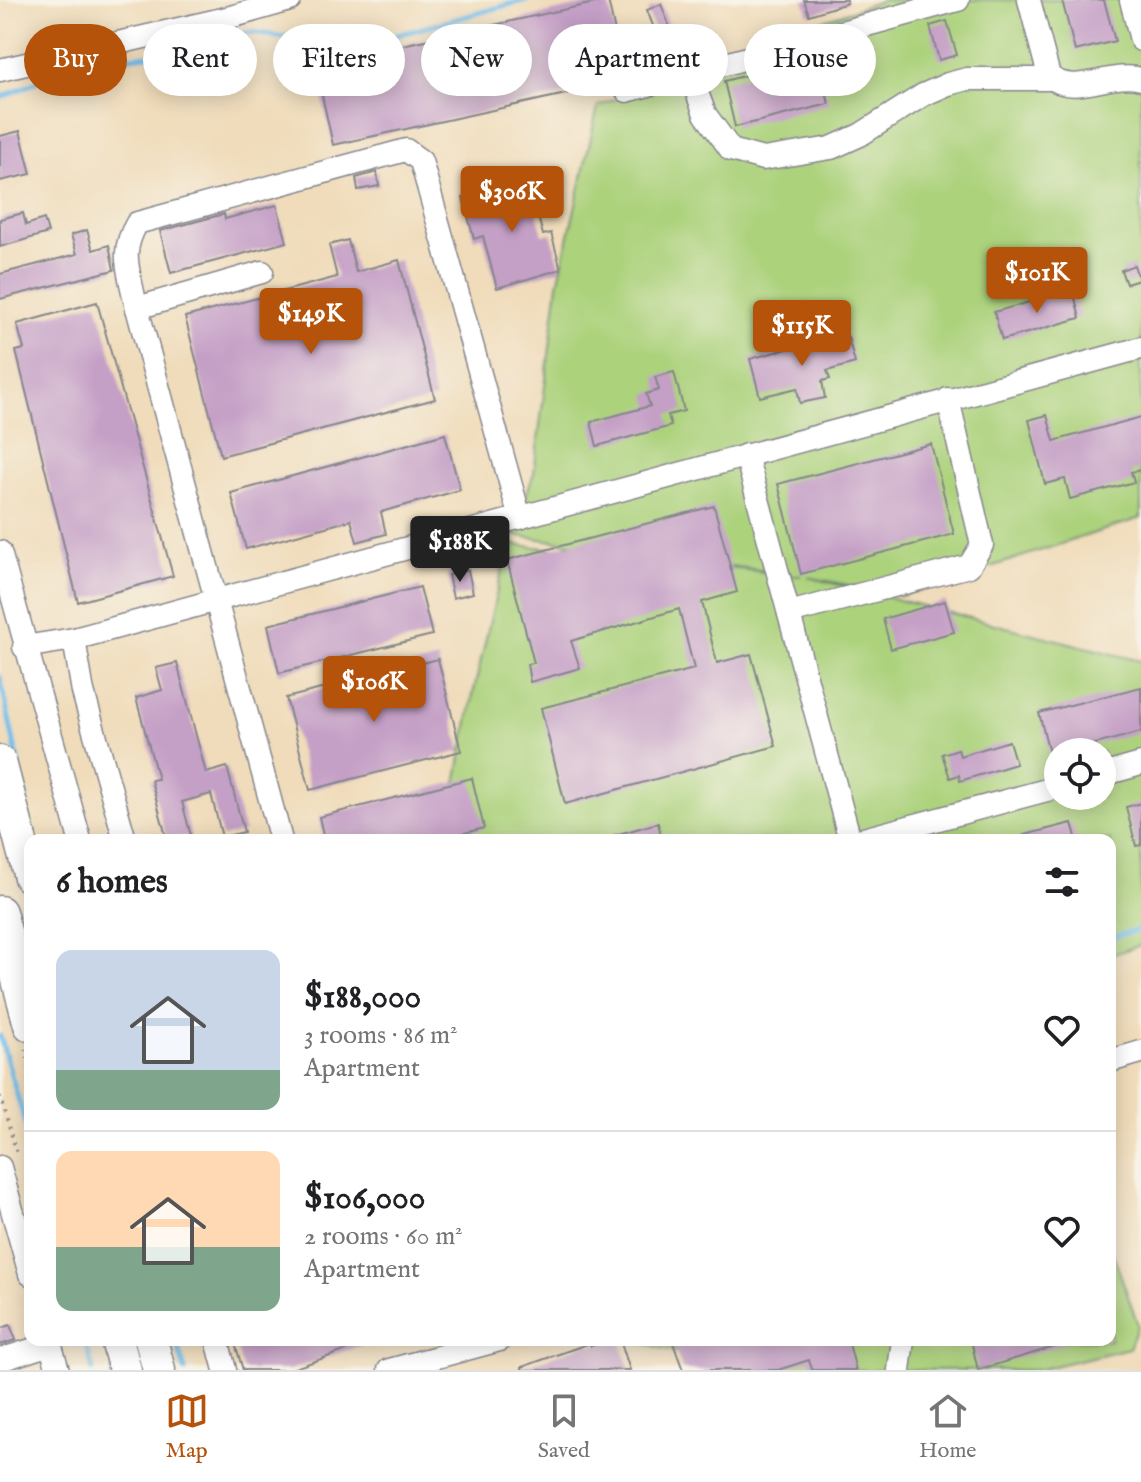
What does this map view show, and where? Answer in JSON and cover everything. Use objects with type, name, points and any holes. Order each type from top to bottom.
[{"type":"highway","points":[[0,762],[24,854]]},
{"type":"highway","points":[[0,912],[24,1002]]},
{"type":"highway","points":[[119,1346],[125,1370]]},
{"type":"highway","points":[[153,1346],[159,1370]]},
{"type":"street","points":[[0,70],[227,18],[290,0]]},
{"type":"street","points":[[728,64],[958,0]]},
{"type":"street","points":[[1029,0],[1053,79]]},
{"type":"street","points":[[1131,0],[1141,40]]},
{"type":"street","points":[[698,96],[705,114],[731,150],[763,159],[831,148],[860,135],[923,95],[967,79],[1053,79],[1070,85],[1125,76],[1141,79]]},
{"type":"street","points":[[279,834],[137,308],[126,241],[137,223],[406,150],[413,152],[425,175],[520,518]]},
{"type":"street","points":[[137,308],[262,272]]},
{"type":"street","points":[[24,647],[74,639],[1141,348]]},
{"type":"street","points":[[789,613],[969,566],[978,555],[982,545],[948,399]]},
{"type":"street","points":[[746,455],[848,834]]},
{"type":"street","points":[[0,552],[78,834]]},
{"type":"street","points":[[74,639],[83,692],[123,834]]},
{"type":"street","points":[[1116,771],[1141,764]]},
{"type":"street","points":[[882,834],[1044,791]]},
{"type":"street","points":[[1116,1059],[1141,1052]]},
{"type":"street","points":[[9,1162],[24,1242]]},
{"type":"street","points":[[0,1360],[38,1346]]},
{"type":"street","points":[[50,1346],[58,1370]]},
{"type":"street","points":[[219,1346],[225,1370]]},
{"type":"street","points":[[389,1370],[478,1346]]},
{"type":"street","points":[[899,1370],[902,1346]]},
{"type":"path","points":[[0,1096],[9,1162]]},
{"type":"green space","points":[[883,0],[1141,0],[1141,518],[901,596],[808,577],[1141,661],[1141,945],[1116,953],[1116,834],[446,834],[474,690],[508,544],[801,576],[512,535],[534,473],[558,284],[598,106],[623,96],[728,96],[728,54],[744,48],[744,96],[876,96],[876,24],[813,24]]},
{"type":"green space","points":[[1116,1262],[1138,1325],[1129,1348],[1037,1370],[753,1370],[653,1346],[1116,1346]]},
{"type":"building","points":[[608,0],[613,24],[548,24],[548,96],[557,96],[333,145],[322,96],[405,96],[405,44],[421,41],[421,96],[532,96],[532,24],[498,24]]},
{"type":"building","points":[[804,0],[847,0],[847,3],[809,15]]},
{"type":"building","points":[[1062,0],[1104,0],[1115,41],[1075,51]]},
{"type":"building","points":[[661,4],[669,24],[652,24],[647,10]]},
{"type":"building","points":[[947,21],[957,55],[939,60],[930,26]]},
{"type":"building","points":[[744,76],[744,96],[827,96],[829,104],[735,127],[728,96],[728,80]]},
{"type":"building","points":[[20,131],[31,174],[0,181],[0,136]]},
{"type":"building","points":[[377,172],[379,186],[358,190],[356,178]]},
{"type":"building","points":[[528,180],[543,235],[551,233],[561,269],[497,288],[483,236],[474,239],[463,198]]},
{"type":"building","points":[[277,205],[287,242],[171,273],[160,231],[224,214],[225,219]]},
{"type":"building","points":[[23,213],[26,225],[44,219],[48,233],[0,247],[0,219]]},
{"type":"building","points":[[87,230],[93,250],[109,245],[114,270],[0,299],[0,274],[77,254],[71,235]]},
{"type":"building","points":[[348,240],[356,272],[399,260],[435,399],[221,456],[185,317],[337,277],[329,245]]},
{"type":"building","points":[[1134,265],[1139,280],[1126,284],[1121,270]]},
{"type":"building","points":[[1073,290],[1080,318],[1002,340],[994,312]]},
{"type":"building","points":[[97,302],[173,576],[78,602],[16,351],[24,349],[17,324]]},
{"type":"building","points":[[839,335],[840,339],[848,337],[855,363],[827,371],[830,379],[822,381],[825,398],[800,403],[797,388],[760,397],[750,359]]},
{"type":"building","points":[[674,372],[684,411],[668,415],[671,426],[597,446],[591,422],[650,406],[646,394],[659,390],[655,377]]},
{"type":"building","points":[[1047,415],[1054,441],[1141,417],[1141,470],[1131,472],[1134,482],[1070,499],[1065,479],[1045,484],[1029,420]]},
{"type":"building","points":[[445,434],[460,490],[381,512],[386,534],[357,542],[351,520],[246,549],[231,493]]},
{"type":"building","points":[[931,444],[954,534],[801,574],[778,484]]},
{"type":"building","points":[[714,506],[737,592],[702,602],[717,663],[751,654],[776,746],[565,804],[541,708],[694,669],[679,609],[571,641],[580,668],[530,682],[527,664],[534,663],[507,560]]},
{"type":"building","points":[[468,570],[473,593],[453,598],[448,575]]},
{"type":"building","points":[[420,587],[432,635],[279,673],[268,625]]},
{"type":"building","points":[[945,601],[954,632],[891,649],[883,619]]},
{"type":"building","points":[[438,659],[461,751],[310,790],[286,698]]},
{"type":"building","points":[[177,663],[206,773],[227,767],[244,832],[221,834],[211,794],[182,802],[190,834],[165,834],[151,780],[158,779],[136,698],[162,690],[156,668]]},
{"type":"building","points":[[1141,687],[1141,732],[1116,739],[1045,738],[1039,713]]},
{"type":"building","points":[[1009,741],[1016,764],[960,781],[959,775],[950,778],[942,754],[958,749],[960,756]]},
{"type":"building","points":[[472,778],[484,828],[461,834],[323,834],[319,817]]},
{"type":"building","points":[[1141,803],[1141,845],[1136,846],[1126,807]]},
{"type":"building","points":[[658,823],[661,834],[618,834]]},
{"type":"building","points":[[1072,823],[1075,834],[1028,834]]},
{"type":"building","points":[[10,1325],[16,1340],[0,1345],[0,1329]]},
{"type":"building","points":[[236,1346],[359,1346],[289,1370],[243,1370]]},
{"type":"building","points":[[582,1346],[622,1346],[630,1370],[522,1370],[522,1367]]},
{"type":"building","points":[[674,1346],[850,1346],[856,1370],[812,1370],[809,1360],[778,1370],[683,1370]]},
{"type":"building","points":[[972,1346],[1057,1346],[978,1370]]},
{"type":"waterway","points":[[0,98],[82,62],[167,53],[251,32],[353,47],[526,0]]},
{"type":"waterway","points":[[0,677],[26,798]]},
{"type":"waterway","points":[[1116,936],[1141,929]]},
{"type":"waterway","points":[[0,1036],[24,1119]]},
{"type":"waterway","points":[[87,1346],[93,1370]]},
{"type":"waterway","points":[[178,1346],[185,1370]]}]
